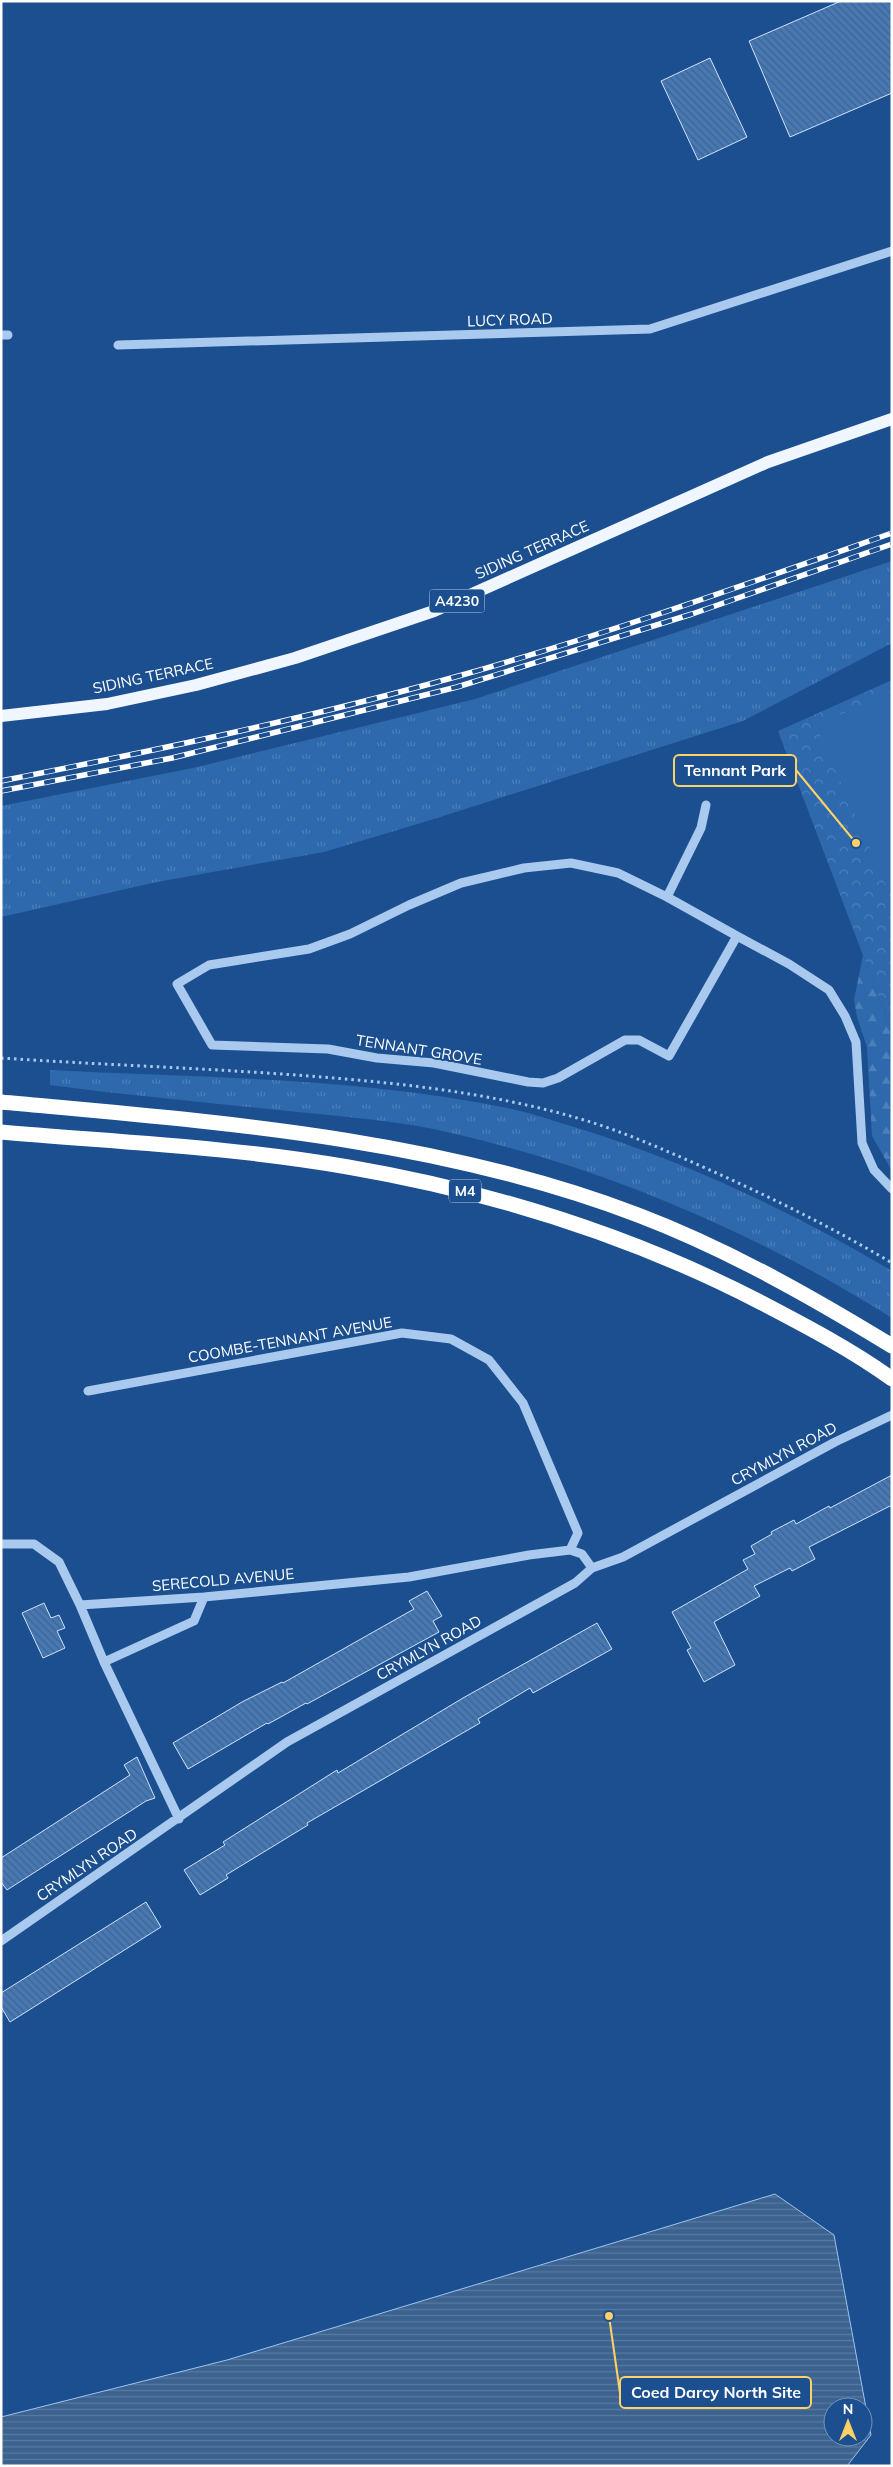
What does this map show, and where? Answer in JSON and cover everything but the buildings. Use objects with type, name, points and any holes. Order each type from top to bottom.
[{"type":"highway","name":"M4","points":[[1,1102],[237,1123],[350,1139],[448,1158],[544,1183],[638,1215],[728,1254],[815,1299],[892,1346]]},
{"type":"highway","name":"M4","points":[[1,1132],[234,1152],[346,1166],[441,1185],[536,1210],[628,1241],[717,1280],[802,1324],[892,1379]]},
{"type":"main road","name":"SIDING TERRACE","points":[[1,716],[107,704],[196,685],[295,658],[434,612],[768,462],[892,419]]},
{"type":"street","name":"LUCY ROAD","points":[[118,345],[650,329],[892,251]]},
{"type":"street","points":[[667,897],[701,828],[706,805]]},
{"type":"street","name":"TENNANT GROVE","points":[[571,863],[618,873],[667,897],[736,936],[669,1056],[639,1040],[625,1040],[558,1078],[543,1083],[528,1082],[434,1063],[377,1058],[328,1049],[212,1045],[177,984],[208,965],[309,949],[350,934],[409,904],[461,883],[524,868],[571,863]]},
{"type":"street","points":[[736,936],[789,964],[829,990],[845,1016],[856,1042],[862,1143],[874,1170],[892,1189]]},
{"type":"street","name":"COOMBE-TENNANT AVENUE","points":[[88,1391],[402,1333],[451,1339],[489,1360],[523,1403],[578,1533],[570,1550]]},
{"type":"street","name":"CRYMLYN ROAD","points":[[1,1941],[179,1819],[287,1742],[576,1583],[592,1568],[623,1557],[835,1442],[892,1416]]},
{"type":"street","points":[[1,1544],[34,1544],[59,1562],[80,1605],[104,1662],[179,1819]]},
{"type":"street","points":[[570,1550],[582,1554],[592,1568]]},
{"type":"street","name":"SERECOLD AVENUE","points":[[80,1605],[204,1597],[409,1577],[529,1555],[570,1550]]},
{"type":"street","points":[[104,1662],[194,1621],[204,1597]]},
{"type":"path","points":[[1,1058],[390,1082],[458,1092],[524,1105],[583,1120],[642,1140],[740,1183],[834,1229],[892,1263]]},
{"type":"green space","points":[[892,561],[892,643],[743,721],[324,852],[157,882],[1,917],[1,806],[193,768],[475,699]]},
{"type":"green space","points":[[892,680],[892,1032],[778,731]]},
{"type":"green space","points":[[892,692],[892,892],[889,893],[816,725]]},
{"type":"green space","points":[[863,955],[892,1032],[892,1171],[872,1136],[867,1047],[857,1017],[854,1000]]},
{"type":"green space","points":[[50,1070],[282,1080],[340,1085],[455,1098],[534,1115],[613,1140],[695,1171],[776,1208],[854,1249],[892,1271],[892,1318],[841,1287],[789,1259],[679,1207],[566,1165],[509,1148],[451,1133],[394,1122],[50,1085]]},
{"type":"shaded area","points":[[775,2194],[834,2235],[864,2397],[823,2397],[823,2447],[862,2447],[847,2466],[1,2466],[1,2417],[227,2360]]},
{"type":"railway","points":[[1,781],[229,734],[455,677],[620,627],[892,533]]},
{"type":"railway","points":[[1,791],[172,758],[457,687],[692,614],[892,544]]},
{"type":"place","name":"Tennant Park","points":[[856,843]]},
{"type":"place","name":"Coed Darcy North Site","points":[[609,2316]]}]
